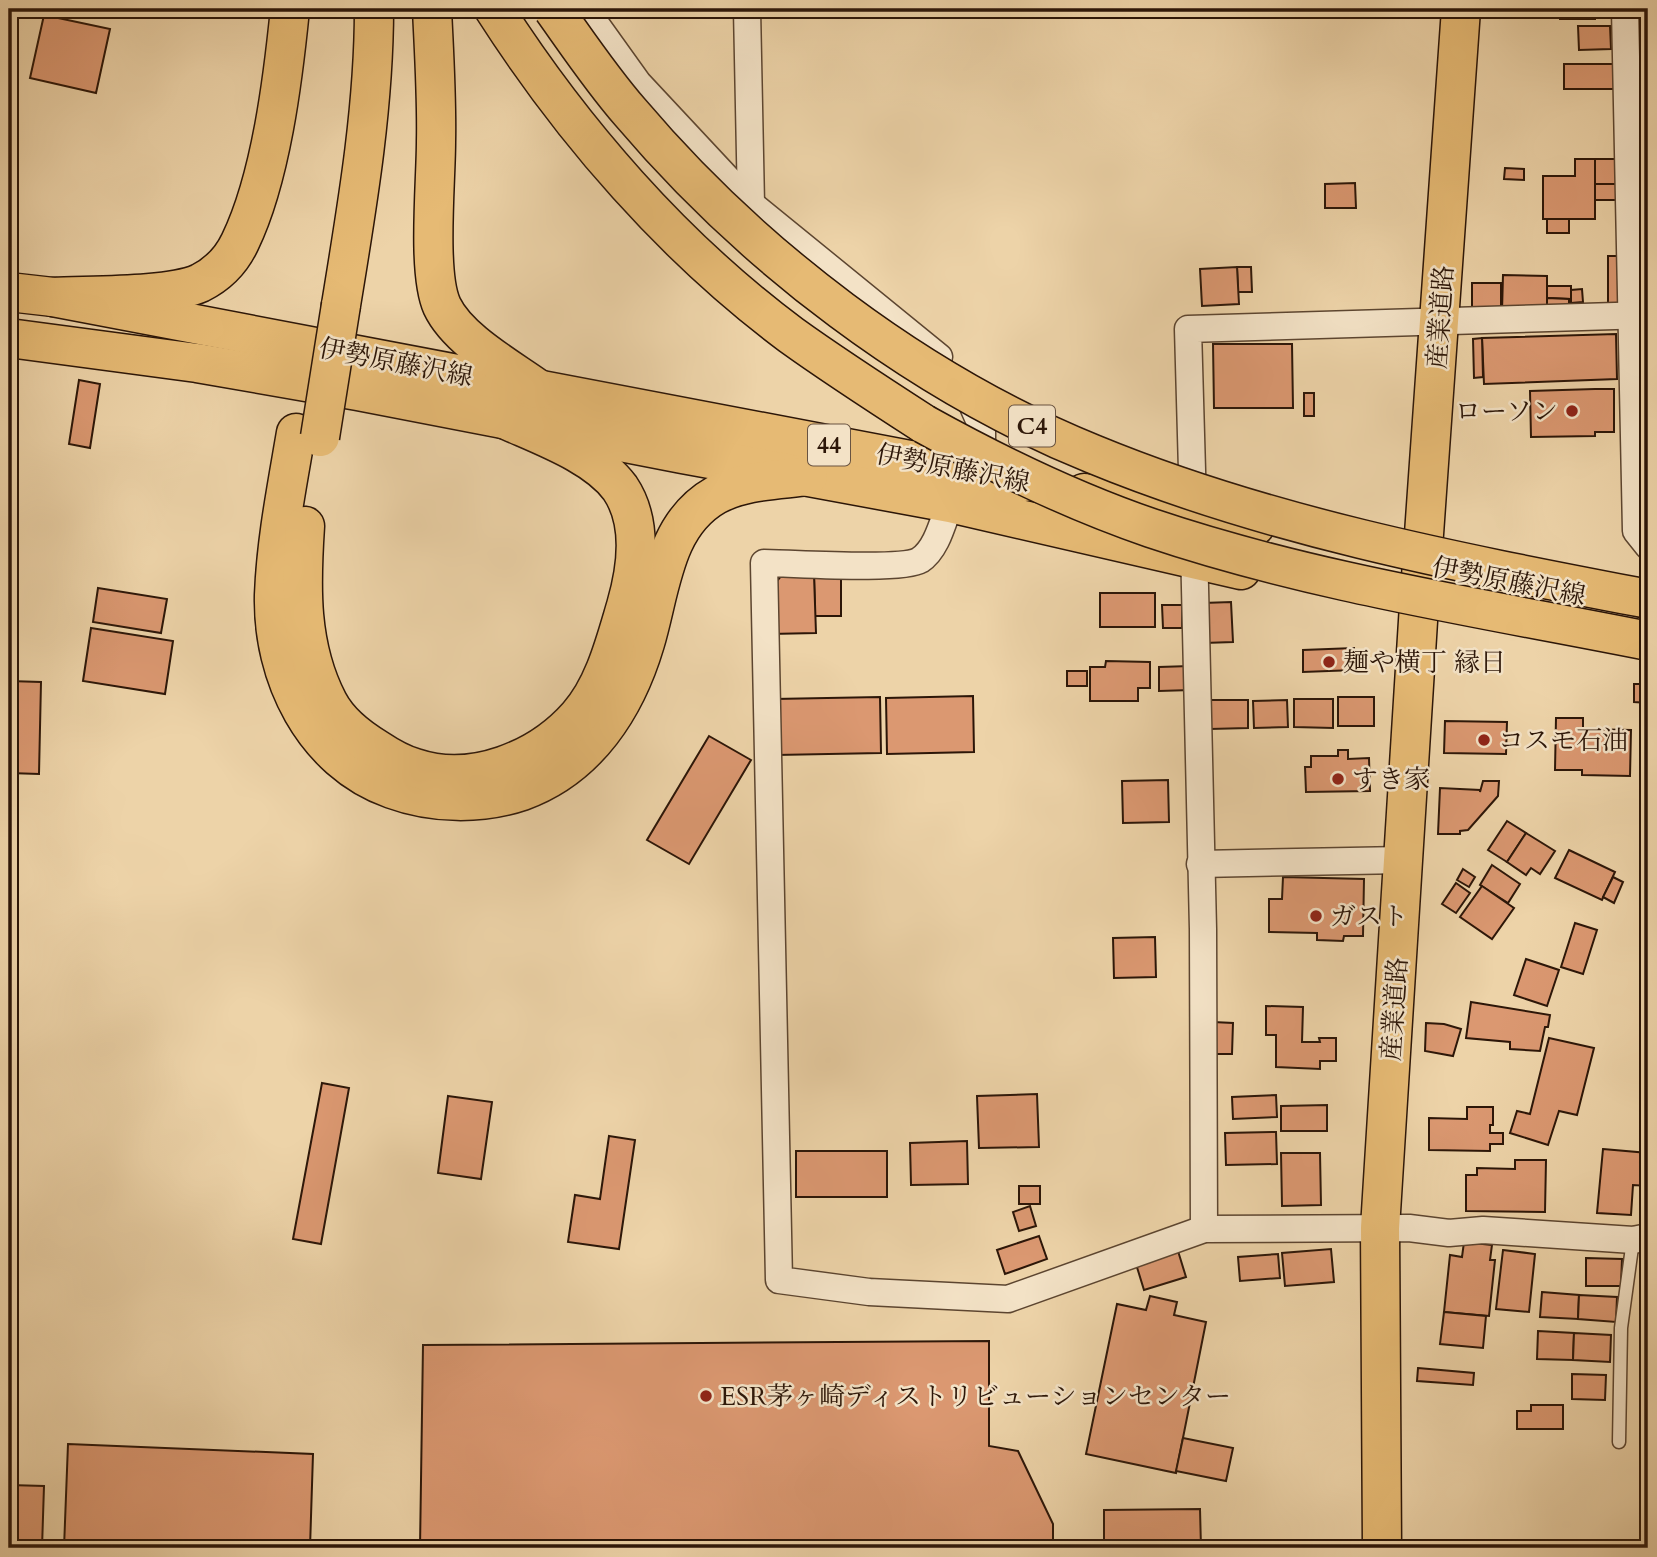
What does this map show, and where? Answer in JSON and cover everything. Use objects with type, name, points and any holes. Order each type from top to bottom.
[{"type":"main road","points":[[53,298],[175,290],[198,284],[216,274],[229,260],[240,244],[260,191],[275,118],[290,9]]},
{"type":"main road","points":[[349,9],[347,66],[334,185],[328,303],[308,435],[304,623],[312,663],[328,703],[340,719],[358,737],[397,761],[416,769],[465,773],[509,764],[525,758],[562,732],[579,715],[598,684],[630,594],[636,554],[636,532],[621,489],[602,469],[557,443],[502,418]]},
{"type":"main road","points":[[328,303],[356,217],[374,58],[374,9]]},
{"type":"main road","points":[[432,9],[436,139],[434,265],[442,305],[453,322],[480,347],[538,389]]},
{"type":"main road","name":"C4","points":[[494,9],[559,103],[610,165],[670,228],[729,283],[789,333],[859,383],[923,424],[994,463],[1149,527],[1228,552],[1307,572],[1648,641]]},
{"type":"main road","name":"C4","points":[[554,9],[629,111],[689,178],[747,233],[812,288],[877,335],[1016,419],[1093,454],[1251,509],[1334,532],[1474,564],[1648,598]]},
{"type":"main road","name":"産業道路","points":[[1382,1548],[1380,1228],[1419,605],[1461,9]]},
{"type":"main road","name":"伊勢原藤沢線","points":[[9,292],[53,298],[1194,513],[1422,564],[1648,608]]},
{"type":"main road","name":"伊勢原藤沢線","points":[[9,338],[197,363],[950,503],[1194,561],[1648,651]]},
{"type":"main road","points":[[308,435],[280,530],[274,596],[281,654],[297,705],[326,746],[347,766],[376,784],[414,797],[454,801],[494,798],[522,791],[579,758],[602,734],[634,675],[666,561],[673,542],[688,518],[714,496],[737,485],[808,476]]},
{"type":"street","points":[[585,9],[638,83],[751,204],[955,369],[982,427],[982,474]]},
{"type":"street","points":[[747,9],[751,204]]},
{"type":"street","points":[[1625,9],[1641,315],[1636,530],[1648,546]]},
{"type":"street","points":[[1204,1229],[1203,929],[1188,329],[1641,315]]},
{"type":"street","points":[[950,503],[934,543],[920,560],[895,565],[764,563],[779,1280],[869,1292],[1008,1299],[1204,1229],[1409,1228],[1450,1233],[1483,1230],[1641,1238]]},
{"type":"street","points":[[1200,864],[1403,860]]},
{"type":"lane","points":[[1619,1442],[1621,1328],[1641,1238]]},
{"type":"building","points":[[1560,9],[1595,9],[1595,19],[1560,19]]},
{"type":"building","points":[[44,15],[110,29],[96,93],[30,78]]},
{"type":"building","points":[[1578,26],[1610,26],[1611,49],[1579,50]]},
{"type":"building","points":[[1564,64],[1614,64],[1614,89],[1564,89]]},
{"type":"building","points":[[1575,159],[1595,159],[1595,219],[1543,219],[1543,176],[1575,176]]},
{"type":"building","points":[[1595,159],[1618,159],[1618,184],[1595,184]]},
{"type":"building","points":[[1505,168],[1524,169],[1524,180],[1504,179]]},
{"type":"building","points":[[1355,183],[1356,208],[1325,208],[1325,184]]},
{"type":"building","points":[[1595,184],[1620,184],[1620,200],[1595,200]]},
{"type":"building","points":[[1547,219],[1569,219],[1569,233],[1547,233]]},
{"type":"building","points":[[1608,256],[1621,256],[1621,303],[1608,303]]},
{"type":"building","points":[[1237,267],[1251,267],[1252,292],[1238,292]]},
{"type":"building","points":[[1237,267],[1239,304],[1202,306],[1200,269]]},
{"type":"building","points":[[1503,275],[1547,276],[1547,312],[1502,311]]},
{"type":"building","points":[[1472,283],[1501,283],[1501,308],[1472,308]]},
{"type":"building","points":[[1547,286],[1571,286],[1571,299],[1547,298]]},
{"type":"building","points":[[1582,289],[1583,302],[1571,303],[1571,290]]},
{"type":"building","points":[[1547,298],[1569,299],[1569,310],[1547,309]]},
{"type":"building","points":[[1616,334],[1617,379],[1484,384],[1482,338]]},
{"type":"building","points":[[1482,338],[1483,377],[1474,378],[1473,339]]},
{"type":"building","points":[[1213,344],[1292,344],[1293,408],[1214,408]]},
{"type":"building","points":[[79,380],[100,384],[90,448],[69,444]]},
{"type":"building","name":"ローソン","points":[[1614,389],[1614,432],[1595,432],[1595,436],[1531,437],[1530,391]]},
{"type":"building","points":[[1304,393],[1314,393],[1314,416],[1304,416]]},
{"type":"building","points":[[841,574],[841,616],[815,616],[814,575]]},
{"type":"building","points":[[782,575],[814,575],[816,633],[770,634],[770,589]]},
{"type":"building","points":[[98,588],[167,599],[161,633],[93,622]]},
{"type":"building","points":[[1100,593],[1155,593],[1155,627],[1100,627]]},
{"type":"building","points":[[1231,602],[1233,642],[1204,643],[1203,603]]},
{"type":"building","points":[[1162,605],[1182,605],[1182,628],[1163,628]]},
{"type":"building","points":[[91,628],[173,641],[165,694],[83,681]]},
{"type":"building","name":"麺や横丁 縁日","points":[[1354,648],[1355,670],[1303,672],[1303,650]]},
{"type":"building","points":[[1106,661],[1150,662],[1150,688],[1138,688],[1138,701],[1090,701],[1090,667],[1105,667]]},
{"type":"building","points":[[1190,666],[1191,690],[1159,691],[1159,667]]},
{"type":"building","points":[[1067,671],[1087,671],[1087,686],[1067,686]]},
{"type":"building","points":[[9,681],[41,682],[39,774],[9,773]]},
{"type":"building","points":[[1634,684],[1648,684],[1648,703],[1634,702]]},
{"type":"building","points":[[973,696],[974,752],[887,754],[886,698]]},
{"type":"building","points":[[880,697],[881,753],[776,755],[774,699]]},
{"type":"building","points":[[1338,697],[1374,697],[1374,726],[1338,726]]},
{"type":"building","points":[[1294,699],[1333,699],[1333,728],[1294,727]]},
{"type":"building","points":[[1210,700],[1248,700],[1248,728],[1210,729]]},
{"type":"building","points":[[1287,700],[1288,727],[1254,728],[1253,701]]},
{"type":"building","points":[[1556,718],[1583,718],[1583,729],[1631,730],[1630,776],[1582,775],[1582,770],[1555,770]]},
{"type":"building","points":[[1445,721],[1507,722],[1506,754],[1444,753]]},
{"type":"building","points":[[709,736],[751,760],[689,864],[647,840]]},
{"type":"building","name":"すき家","points":[[1338,750],[1348,750],[1348,759],[1369,758],[1370,791],[1306,792],[1305,767],[1311,767],[1311,756],[1338,756]]},
{"type":"building","points":[[1168,780],[1169,822],[1123,823],[1122,781]]},
{"type":"building","points":[[1483,781],[1499,781],[1498,796],[1468,830],[1460,831],[1460,834],[1438,834],[1440,788],[1480,792]]},
{"type":"building","points":[[1507,821],[1526,833],[1507,862],[1488,850]]},
{"type":"building","points":[[1526,833],[1555,851],[1540,874],[1531,868],[1526,875],[1507,862]]},
{"type":"building","points":[[1569,850],[1615,872],[1602,900],[1555,878]]},
{"type":"building","points":[[1492,865],[1520,884],[1508,903],[1480,885]]},
{"type":"building","points":[[1463,869],[1475,877],[1469,887],[1457,880]]},
{"type":"building","name":"ガスト","points":[[1283,877],[1364,879],[1363,936],[1344,936],[1343,941],[1317,940],[1317,933],[1269,932],[1269,899],[1282,899]]},
{"type":"building","points":[[1613,877],[1623,882],[1614,903],[1603,897]]},
{"type":"building","points":[[1456,883],[1470,893],[1456,913],[1442,904]]},
{"type":"building","points":[[1482,886],[1514,908],[1492,939],[1460,917]]},
{"type":"building","points":[[1575,923],[1597,930],[1583,974],[1561,967]]},
{"type":"building","points":[[1155,937],[1156,977],[1114,978],[1113,938]]},
{"type":"building","points":[[1526,959],[1559,970],[1547,1006],[1514,995]]},
{"type":"building","points":[[1471,1002],[1550,1015],[1540,1051],[1510,1049],[1510,1042],[1466,1038]]},
{"type":"building","points":[[1266,1006],[1303,1007],[1302,1042],[1320,1042],[1319,1038],[1336,1038],[1336,1061],[1320,1061],[1320,1069],[1276,1067],[1276,1035],[1266,1035]]},
{"type":"building","points":[[1213,1022],[1233,1023],[1232,1054],[1212,1054]]},
{"type":"building","points":[[1426,1023],[1461,1029],[1453,1056],[1425,1051]]},
{"type":"building","points":[[1549,1038],[1594,1048],[1577,1115],[1559,1111],[1548,1145],[1510,1133],[1517,1111],[1530,1114]]},
{"type":"building","points":[[322,1083],[349,1088],[321,1244],[293,1239]]},
{"type":"building","points":[[1037,1094],[1039,1147],[979,1148],[977,1096]]},
{"type":"building","points":[[1276,1095],[1277,1117],[1233,1119],[1232,1097]]},
{"type":"building","points":[[448,1096],[492,1102],[481,1179],[438,1173]]},
{"type":"building","points":[[1327,1105],[1327,1131],[1281,1131],[1281,1106]]},
{"type":"building","points":[[1467,1107],[1493,1107],[1490,1133],[1503,1133],[1503,1144],[1490,1144],[1490,1151],[1429,1150],[1429,1118],[1467,1119]]},
{"type":"building","points":[[1276,1132],[1277,1164],[1226,1165],[1225,1133]]},
{"type":"building","points":[[609,1136],[635,1140],[619,1249],[568,1242],[575,1195],[600,1199]]},
{"type":"building","points":[[967,1141],[968,1184],[911,1185],[910,1143]]},
{"type":"building","points":[[1603,1149],[1648,1153],[1648,1186],[1633,1185],[1631,1215],[1597,1213]]},
{"type":"building","points":[[796,1151],[887,1151],[887,1197],[796,1197]]},
{"type":"building","points":[[1281,1153],[1320,1153],[1321,1205],[1282,1206]]},
{"type":"building","points":[[1515,1160],[1546,1160],[1545,1212],[1466,1211],[1466,1175],[1477,1175],[1477,1168],[1515,1169]]},
{"type":"building","points":[[1019,1186],[1040,1186],[1040,1204],[1019,1204]]},
{"type":"building","points":[[1030,1206],[1036,1226],[1019,1231],[1013,1212]]},
{"type":"building","points":[[1039,1236],[1047,1259],[1005,1274],[997,1250]]},
{"type":"building","points":[[1464,1242],[1492,1245],[1490,1260],[1495,1260],[1489,1316],[1444,1312],[1450,1255],[1462,1257]]},
{"type":"building","points":[[1331,1249],[1334,1282],[1285,1286],[1282,1253]]},
{"type":"building","points":[[1503,1250],[1535,1254],[1529,1312],[1496,1309]]},
{"type":"building","points":[[1178,1251],[1186,1277],[1144,1290],[1136,1264]]},
{"type":"building","points":[[1278,1254],[1280,1278],[1240,1281],[1238,1257]]},
{"type":"building","points":[[1586,1258],[1622,1259],[1621,1286],[1586,1286]]},
{"type":"building","points":[[1542,1292],[1579,1295],[1578,1319],[1540,1317]]},
{"type":"building","points":[[1579,1295],[1617,1297],[1616,1322],[1578,1319]]},
{"type":"building","points":[[1150,1296],[1177,1302],[1174,1315],[1206,1322],[1176,1473],[1086,1454],[1117,1304],[1146,1310]]},
{"type":"building","points":[[1444,1312],[1486,1316],[1483,1348],[1440,1344]]},
{"type":"building","points":[[1538,1331],[1574,1333],[1573,1360],[1537,1359]]},
{"type":"building","points":[[1574,1333],[1611,1335],[1610,1362],[1573,1360]]},
{"type":"building","name":"ESR茅ヶ崎ディストリビューションセンター","points":[[989,1341],[989,1446],[1018,1451],[1053,1524],[1053,1548],[420,1548],[423,1345]]},
{"type":"building","points":[[1418,1368],[1474,1373],[1473,1385],[1417,1381]]},
{"type":"building","points":[[1572,1374],[1606,1375],[1605,1400],[1572,1399]]},
{"type":"building","points":[[1531,1405],[1563,1405],[1563,1429],[1517,1429],[1517,1411],[1531,1411]]},
{"type":"building","points":[[1183,1438],[1233,1448],[1226,1481],[1176,1471]]},
{"type":"building","points":[[68,1444],[313,1454],[310,1548],[64,1548]]},
{"type":"building","points":[[9,1485],[44,1486],[42,1548],[9,1548]]},
{"type":"building","points":[[1200,1509],[1201,1548],[1104,1548],[1104,1510]]},
{"type":"building","points":[[1319,1543],[1319,1548],[1268,1548],[1268,1544]]},
{"type":"place","name":"ローソン","points":[[1572,411]]},
{"type":"place","name":"麺や横丁 縁日","points":[[1329,662]]},
{"type":"place","name":"コスモ石油","points":[[1484,740]]},
{"type":"place","name":"すき家","points":[[1338,779]]},
{"type":"place","name":"ガスト","points":[[1316,916]]},
{"type":"place","name":"ESR茅ヶ崎ディストリビューションセンター","points":[[706,1396]]}]
